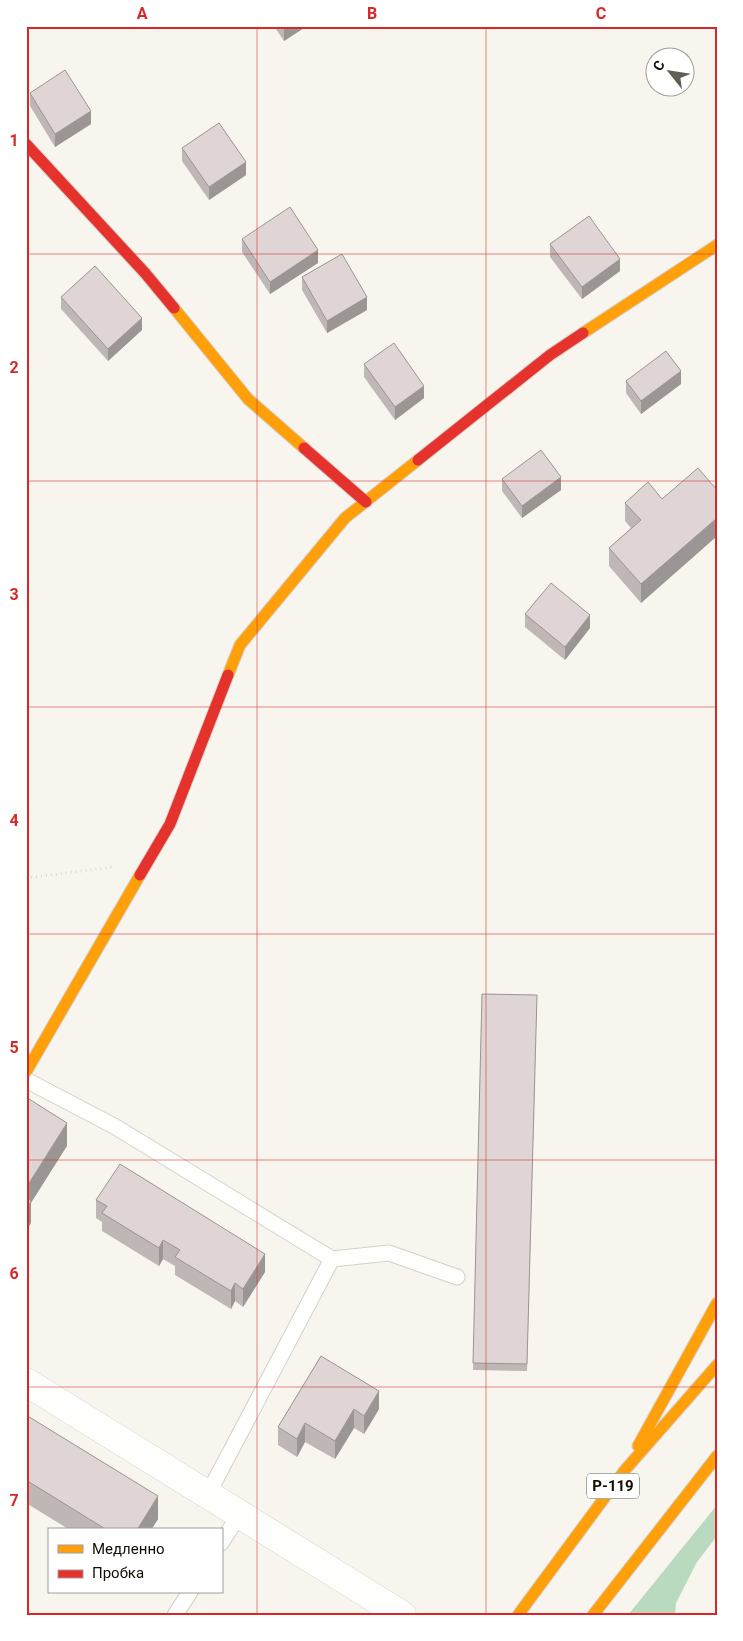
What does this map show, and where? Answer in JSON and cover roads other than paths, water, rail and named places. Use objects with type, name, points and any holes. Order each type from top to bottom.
[{"type":"main road","points":[[26,144],[145,273],[248,399],[366,502]]},
{"type":"main road","points":[[26,1072],[170,824],[240,645],[345,518],[550,355],[717,245]]},
{"type":"main road","points":[[625,1470],[717,1303]]},
{"type":"main road","name":"Р-119","points":[[518,1615],[625,1470],[717,1365]]},
{"type":"main road","points":[[593,1615],[717,1456]]},
{"type":"street","points":[[26,1382],[402,1615]]},
{"type":"lane","points":[[26,1080],[114,1126],[332,1259],[389,1253],[458,1277]]},
{"type":"lane","points":[[208,1494],[332,1259]]},
{"type":"lane","points":[[222,1541],[240,1514]]},
{"type":"lane","points":[[175,1615],[189,1594]]}]
